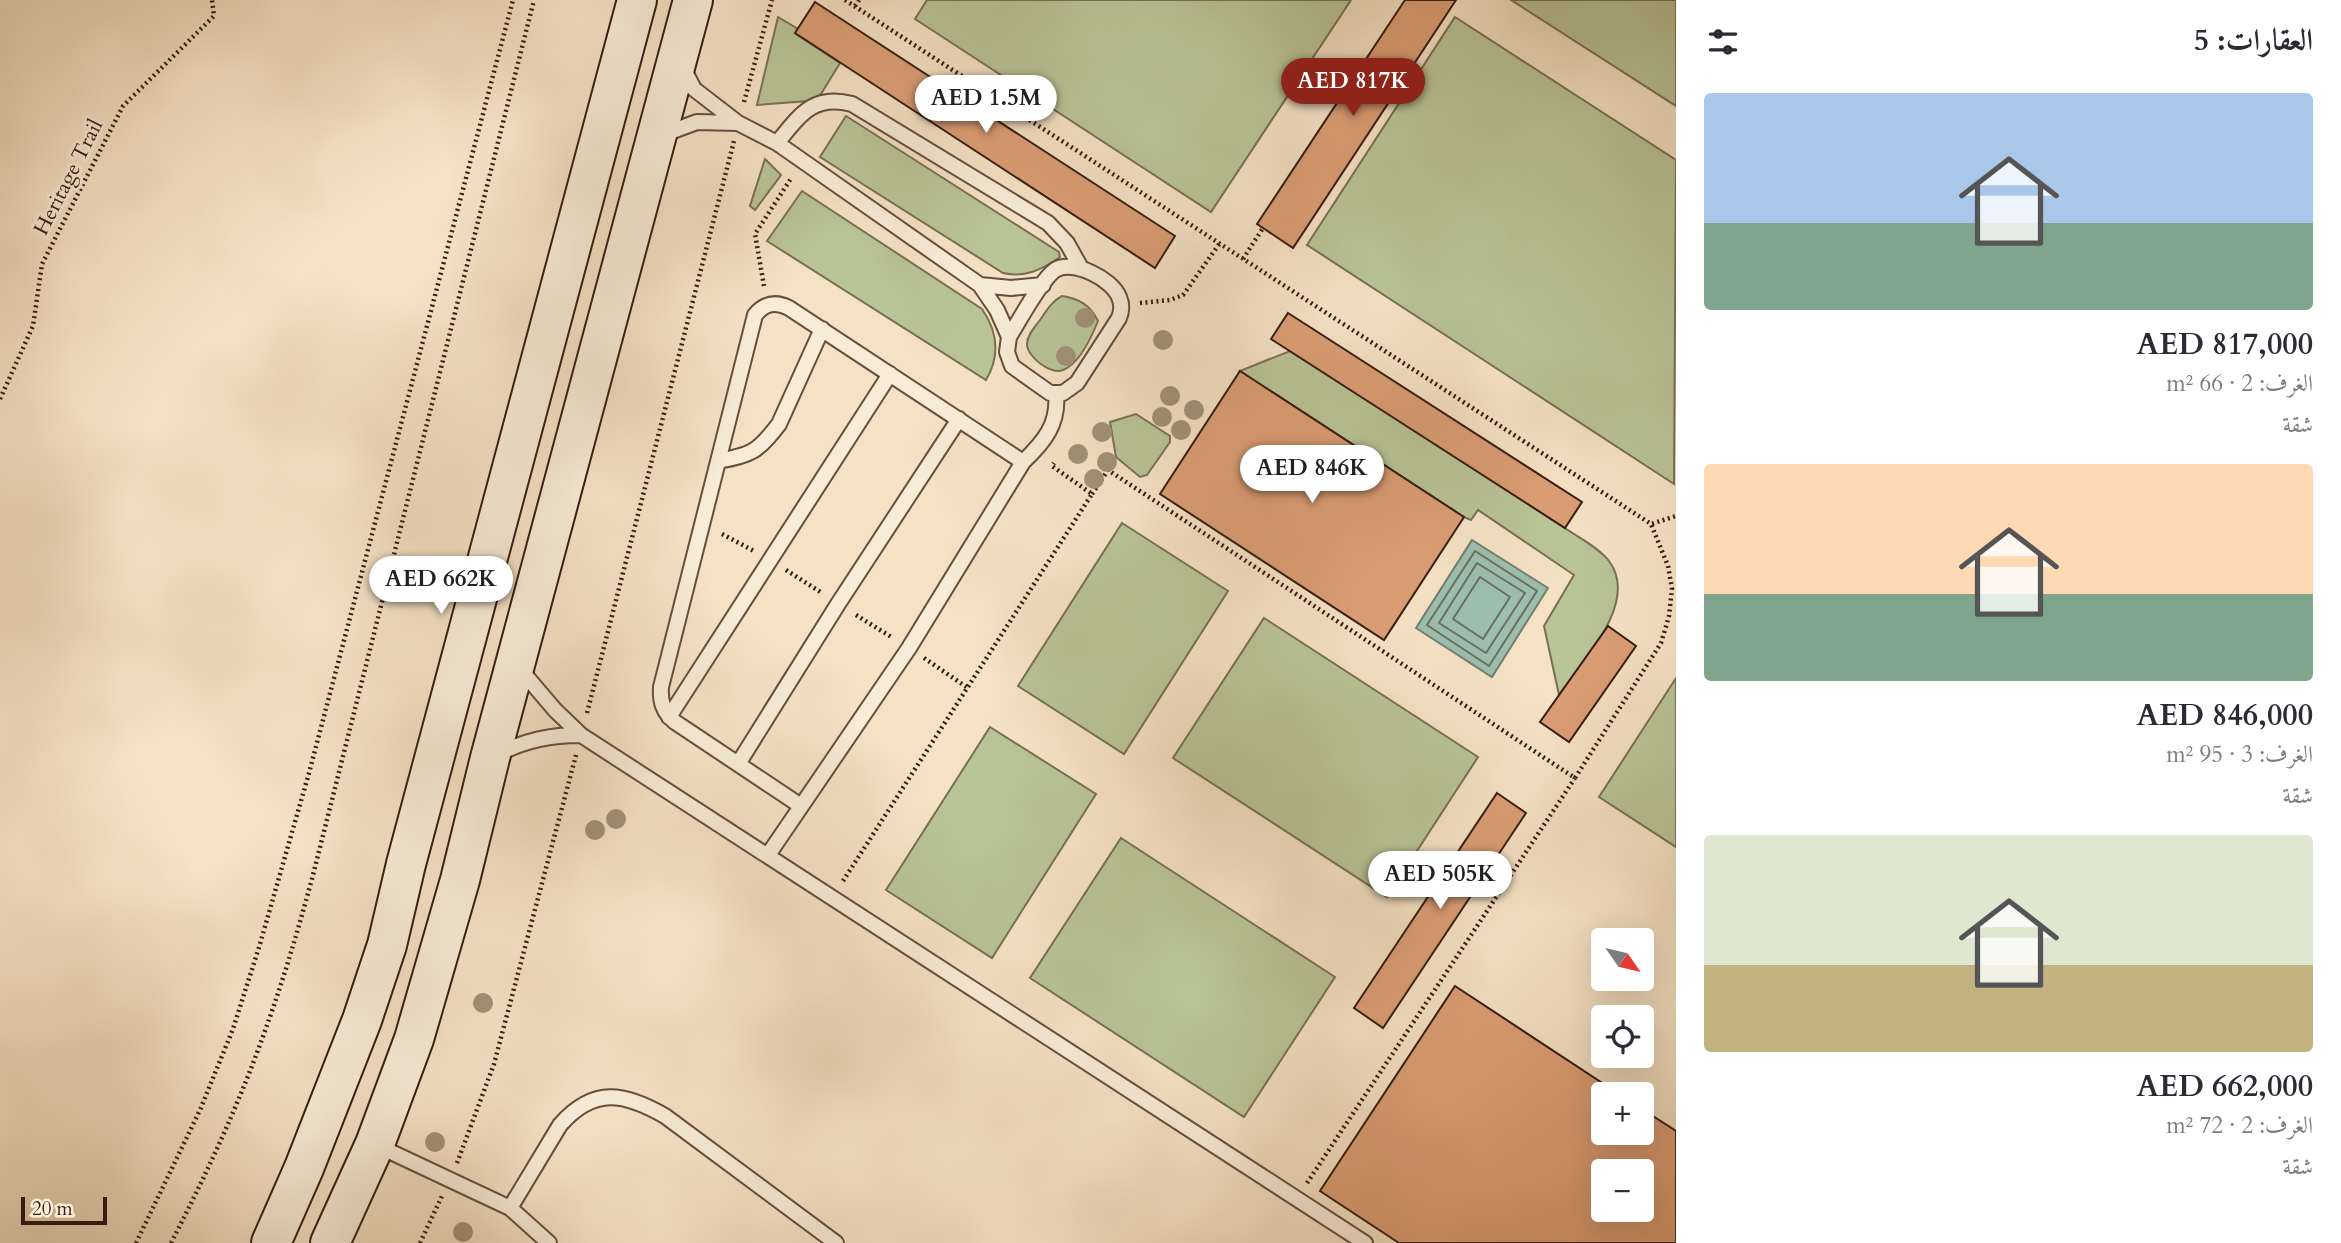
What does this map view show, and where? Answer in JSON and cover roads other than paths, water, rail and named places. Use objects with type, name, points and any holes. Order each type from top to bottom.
[{"type":"main road","points":[[271,1243],[358,1032],[387,945],[406,864],[636,0]]},
{"type":"main road","points":[[330,1243],[375,1144],[414,1039],[460,880],[490,758],[693,0]]},
{"type":"lane","points":[[677,58],[694,89],[738,122],[777,143],[980,285],[997,310],[1009,337]]},
{"type":"lane","points":[[777,143],[805,111],[816,104],[828,101],[852,104],[1048,223],[1067,243],[1081,268]]},
{"type":"lane","points":[[657,137],[696,122],[738,122]]},
{"type":"lane","points":[[1059,268],[1081,268],[1112,288],[1120,298],[1121,312],[1077,383],[1056,394],[1044,390],[1012,366],[1007,352],[1009,337],[1053,272],[1059,268]]},
{"type":"lane","points":[[980,285],[1011,288],[1042,285]]},
{"type":"lane","points":[[801,806],[668,717],[661,699],[661,687],[755,315],[767,305],[782,304],[1023,462]]},
{"type":"lane","points":[[718,461],[749,455],[771,436],[822,330]]},
{"type":"lane","points":[[668,717],[890,374]]},
{"type":"lane","points":[[768,855],[909,648],[1023,462],[1046,438],[1056,419],[1056,394]]},
{"type":"lane","points":[[738,764],[959,419]]},
{"type":"lane","points":[[515,664],[581,735],[1365,1243]]},
{"type":"lane","points":[[490,758],[520,743],[554,735],[581,735]]},
{"type":"lane","points":[[510,1208],[560,1125],[570,1114],[581,1105],[594,1100],[623,1097],[637,1101],[665,1116],[836,1243]]},
{"type":"lane","points":[[375,1144],[510,1208],[549,1243]]},
{"type":"water","points":[[1472,540],[1548,588],[1492,677],[1416,628]]}]
